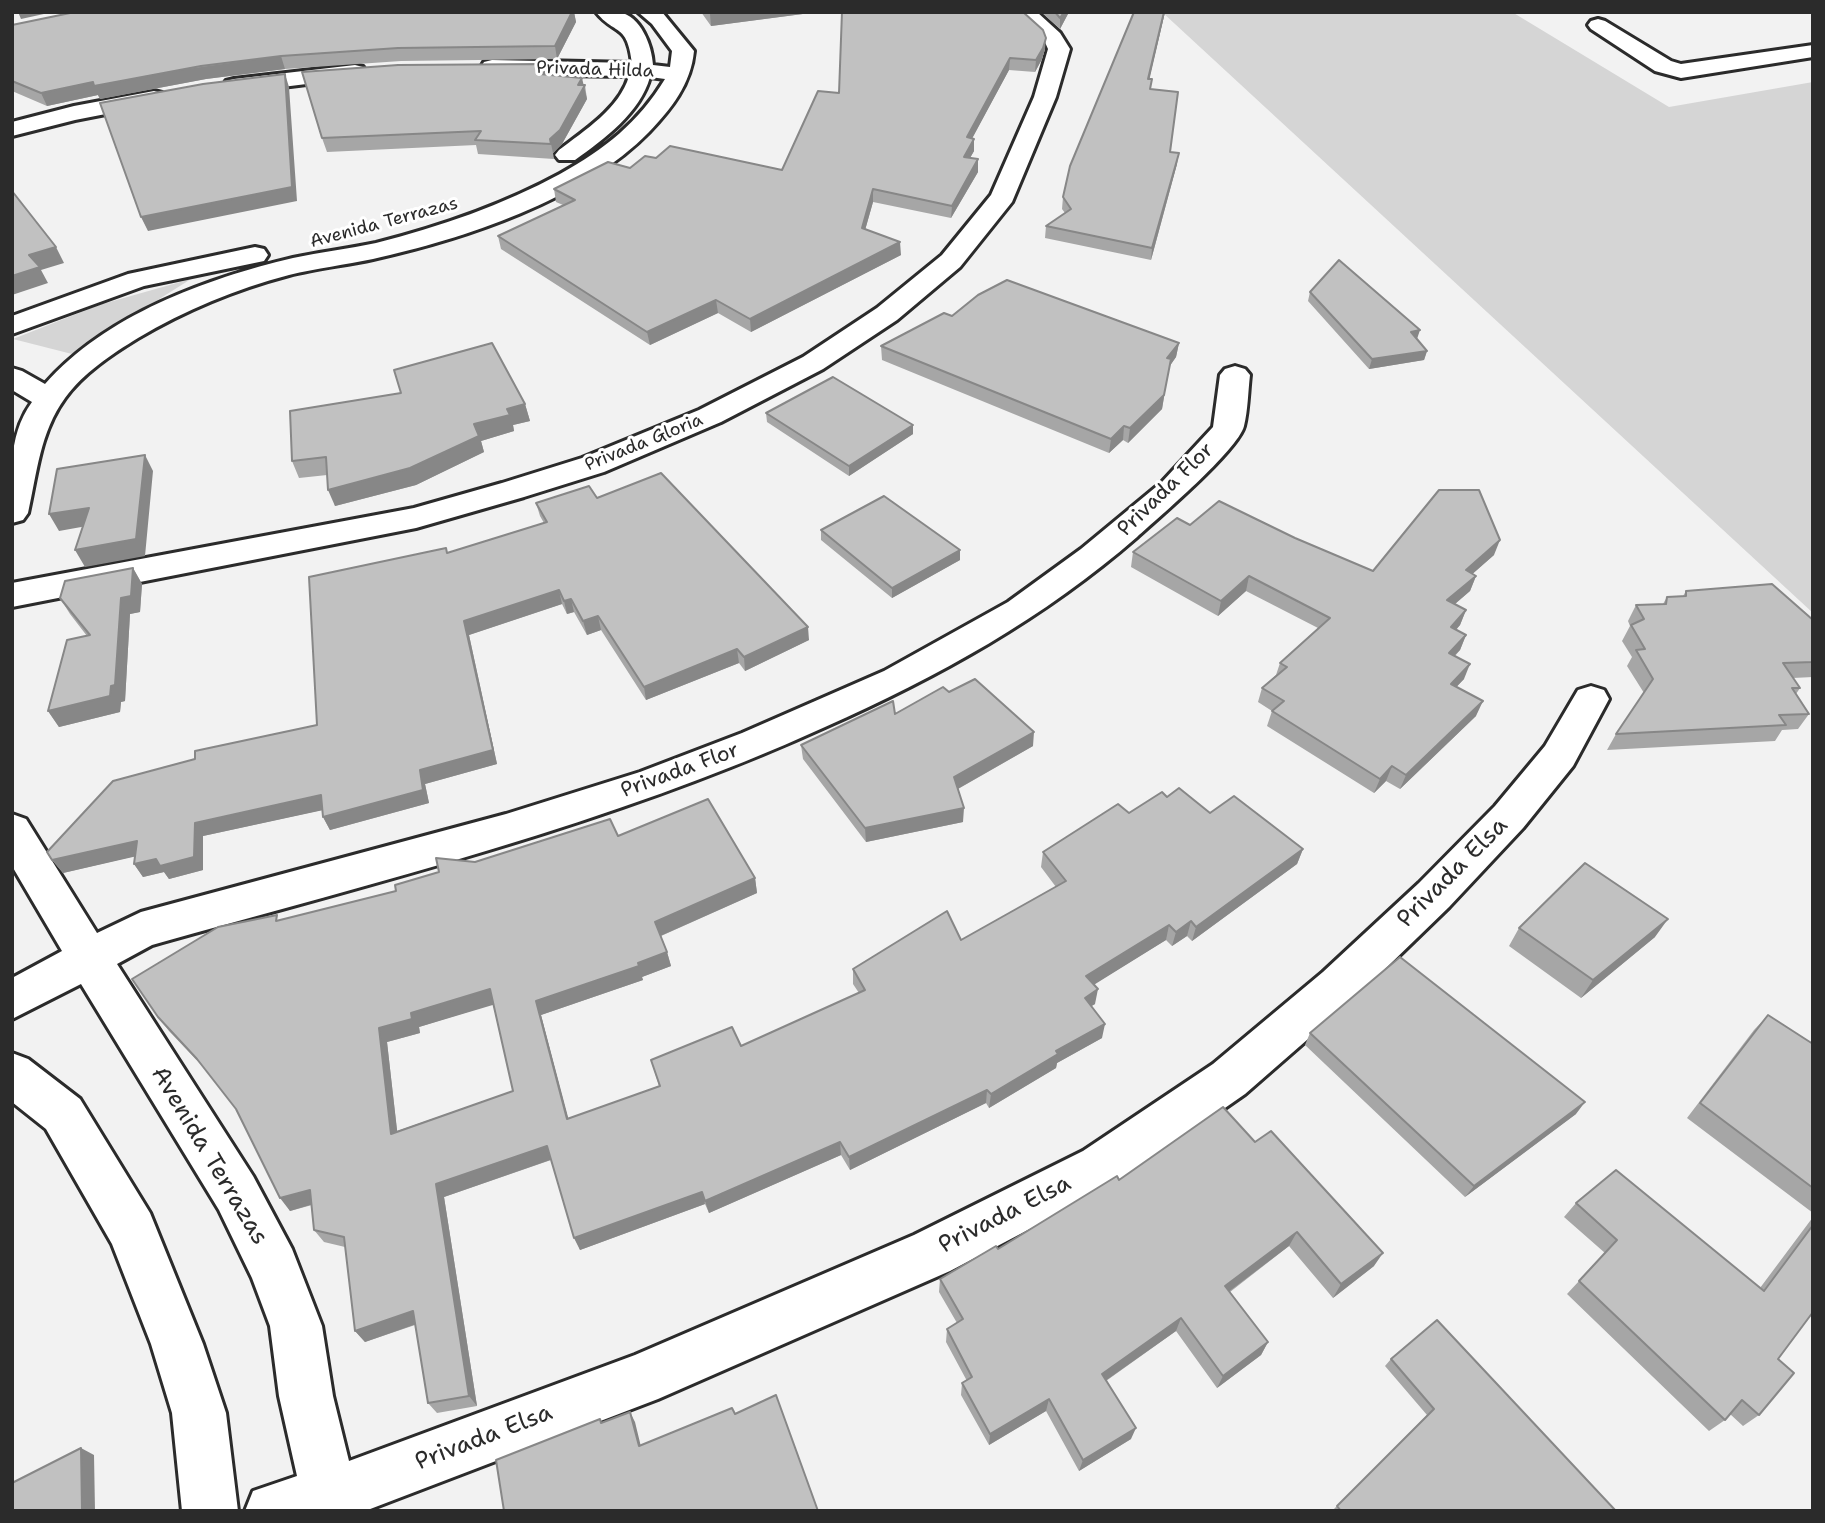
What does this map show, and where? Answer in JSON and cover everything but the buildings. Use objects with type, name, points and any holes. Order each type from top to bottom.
[{"type":"street","points":[[606,12],[628,27],[644,53],[643,70]]},
{"type":"street","points":[[12,513],[36,417],[76,369],[94,355],[164,313],[217,289],[282,269],[384,249],[524,201],[580,173],[633,137],[662,107],[679,75],[683,51],[659,20],[648,12]]},
{"type":"street","name":"Privada Gloria","points":[[12,596],[416,518],[513,490],[593,465],[686,426],[813,363],[887,314],[951,261],[1003,197],[1045,97],[1059,49],[1053,37],[1024,12]]},
{"type":"street","points":[[1598,25],[1663,66],[1681,71],[1813,51]]},
{"type":"street","name":"Privada Hilda","points":[[472,67],[643,70],[679,75]]},
{"type":"street","points":[[212,89],[380,70]]},
{"type":"street","name":"Avenida Terrazas","points":[[12,326],[137,280],[385,226],[510,184],[562,159],[598,132],[627,101],[643,70]]},
{"type":"street","points":[[12,128],[74,113],[174,95]]},
{"type":"street","name":"Privada Flor","points":[[12,1000],[141,930],[506,830],[653,783],[755,743],[897,680],[1020,610],[1093,557],[1173,489],[1228,429],[1235,375]]},
{"type":"street","points":[[12,377],[49,399]]},
{"type":"street","name":"Privada Elsa","points":[[273,1511],[330,1503],[652,1374],[932,1253],[1100,1167],[1229,1079],[1339,985],[1434,895],[1509,817],[1559,756],[1591,699]]},
{"type":"street","name":"Avenida Terrazas","points":[[12,830],[149,1057],[236,1193],[274,1267],[296,1326],[306,1396],[330,1503]]},
{"type":"street","points":[[12,1074],[63,1114],[132,1230],[177,1344],[199,1413],[210,1511]]},
{"type":"shaded area","points":[[1162,12],[1512,12],[1669,107],[1813,82],[1813,613]]},
{"type":"shaded area","points":[[191,279],[72,354],[13,339],[99,305]]}]
